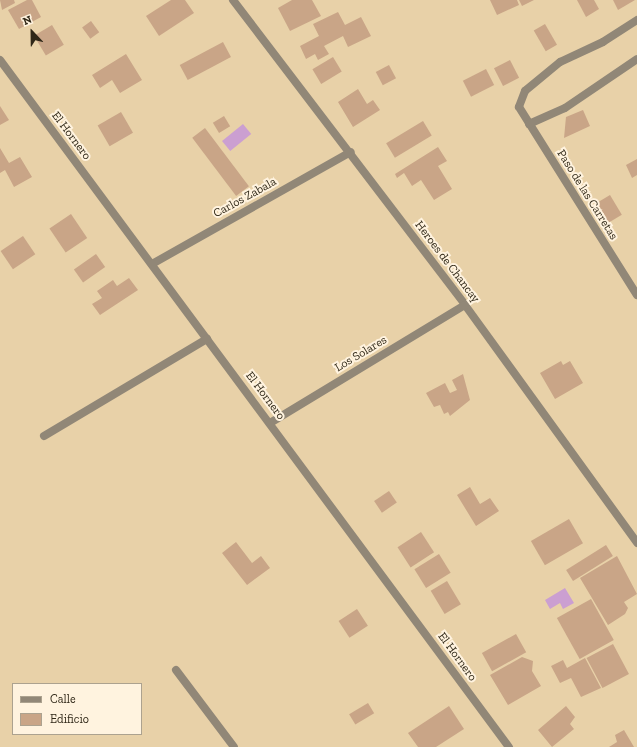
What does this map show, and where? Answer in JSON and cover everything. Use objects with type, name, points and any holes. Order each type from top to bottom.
[{"type":"street","name":"Heroes de Chancay","points":[[233,0],[351,152],[637,543]]},
{"type":"street","name":"Paso de las Carretas","points":[[637,20],[603,42],[560,62],[525,91],[519,107],[528,124],[634,286],[637,295]]},
{"type":"street","points":[[528,124],[565,108],[637,59]]},
{"type":"street","name":"El Hornero","points":[[0,60],[509,747]]},
{"type":"street","name":"Carlos Zabala","points":[[152,264],[351,152]]},
{"type":"street","name":"Los Solares","points":[[270,423],[464,305]]},
{"type":"street","points":[[44,436],[207,338]]},
{"type":"street","points":[[176,670],[234,747]]},
{"type":"shaded area","points":[[243,124],[251,134],[230,151],[222,141]]},
{"type":"shaded area","points":[[565,588],[574,603],[563,609],[560,603],[550,609],[545,600]]},
{"type":"building","points":[[0,0],[14,0],[15,3],[2,10]]},
{"type":"building","points":[[27,0],[32,0],[41,17],[19,29],[8,10]]},
{"type":"building","points":[[171,0],[185,0],[194,13],[159,36],[146,16]]},
{"type":"building","points":[[292,0],[312,0],[321,16],[290,31],[278,8]]},
{"type":"building","points":[[490,0],[517,0],[519,5],[497,15]]},
{"type":"building","points":[[519,0],[534,0],[522,6]]},
{"type":"building","points":[[577,0],[594,0],[599,9],[586,17]]},
{"type":"building","points":[[613,0],[635,0],[618,10]]},
{"type":"building","points":[[338,12],[345,25],[361,17],[371,36],[348,47],[343,36],[324,46],[329,54],[318,60],[315,54],[306,59],[300,46],[319,36],[313,24]]},
{"type":"building","points":[[91,21],[99,32],[90,39],[82,27]]},
{"type":"building","points":[[545,24],[557,45],[546,51],[534,30]]},
{"type":"building","points":[[52,25],[64,45],[46,56],[34,36]]},
{"type":"building","points":[[223,42],[231,57],[188,80],[180,65]]},
{"type":"building","points":[[126,54],[142,80],[120,93],[112,80],[100,88],[92,75]]},
{"type":"building","points":[[333,57],[342,72],[321,84],[312,69]]},
{"type":"building","points":[[510,60],[519,78],[503,86],[494,68]]},
{"type":"building","points":[[389,65],[396,78],[383,85],[376,72]]},
{"type":"building","points":[[486,69],[494,85],[471,97],[463,81]]},
{"type":"building","points":[[358,89],[367,104],[373,100],[380,110],[353,127],[338,102]]},
{"type":"building","points":[[0,106],[9,120],[0,125]]},
{"type":"building","points":[[583,110],[590,126],[564,138],[566,117]]},
{"type":"building","points":[[121,112],[133,133],[110,146],[98,126]]},
{"type":"building","points":[[224,116],[230,126],[219,133],[213,123]]},
{"type":"building","points":[[423,121],[432,136],[395,158],[386,143]]},
{"type":"building","points":[[205,128],[249,186],[236,196],[192,138]]},
{"type":"building","points":[[438,147],[447,161],[438,166],[452,189],[434,200],[421,180],[412,186],[404,173],[397,178],[395,174]]},
{"type":"building","points":[[0,148],[9,163],[20,157],[32,177],[14,187],[5,170],[0,173]]},
{"type":"building","points":[[637,159],[637,175],[632,178],[626,165]]},
{"type":"building","points":[[610,195],[622,215],[604,226],[592,206]]},
{"type":"building","points":[[71,214],[87,238],[66,253],[49,229]]},
{"type":"building","points":[[23,236],[35,254],[13,269],[1,251]]},
{"type":"building","points":[[96,254],[105,267],[83,283],[74,269]]},
{"type":"building","points":[[129,278],[138,290],[100,315],[92,304],[102,298],[97,291],[113,280],[117,286]]},
{"type":"building","points":[[561,361],[563,365],[570,361],[583,383],[555,399],[540,373]]},
{"type":"building","points":[[463,374],[470,400],[450,416],[448,412],[444,414],[440,405],[434,407],[426,393],[445,383],[450,393],[457,390],[452,380]]},
{"type":"building","points":[[470,487],[480,504],[490,498],[499,511],[476,526],[457,495]]},
{"type":"building","points":[[389,491],[397,503],[382,513],[374,501]]},
{"type":"building","points":[[569,519],[583,543],[545,565],[531,541]]},
{"type":"building","points":[[421,532],[434,552],[411,567],[398,547]]},
{"type":"building","points":[[236,542],[252,563],[261,556],[270,568],[247,585],[222,553]]},
{"type":"building","points":[[606,545],[613,556],[573,581],[566,570]]},
{"type":"building","points":[[439,554],[451,573],[426,588],[414,569]]},
{"type":"building","points":[[617,556],[637,594],[624,602],[628,608],[625,614],[608,625],[580,578]]},
{"type":"building","points":[[447,581],[461,604],[445,614],[431,591]]},
{"type":"building","points":[[591,599],[614,640],[580,659],[557,618]]},
{"type":"building","points":[[357,609],[368,626],[349,638],[339,621]]},
{"type":"building","points":[[516,634],[526,652],[492,671],[482,653]]},
{"type":"building","points":[[613,644],[629,674],[602,688],[587,658]]},
{"type":"building","points":[[522,657],[533,661],[532,671],[541,686],[508,705],[490,675]]},
{"type":"building","points":[[585,658],[601,688],[581,697],[571,678],[560,683],[551,666],[563,660],[567,668]]},
{"type":"building","points":[[368,703],[374,713],[355,725],[349,714]]},
{"type":"building","points":[[449,706],[464,729],[436,747],[418,747],[408,733]]},
{"type":"building","points":[[566,706],[575,717],[570,724],[574,729],[552,747],[538,730]]},
{"type":"building","points":[[624,730],[634,747],[609,747],[617,742],[615,735]]}]
